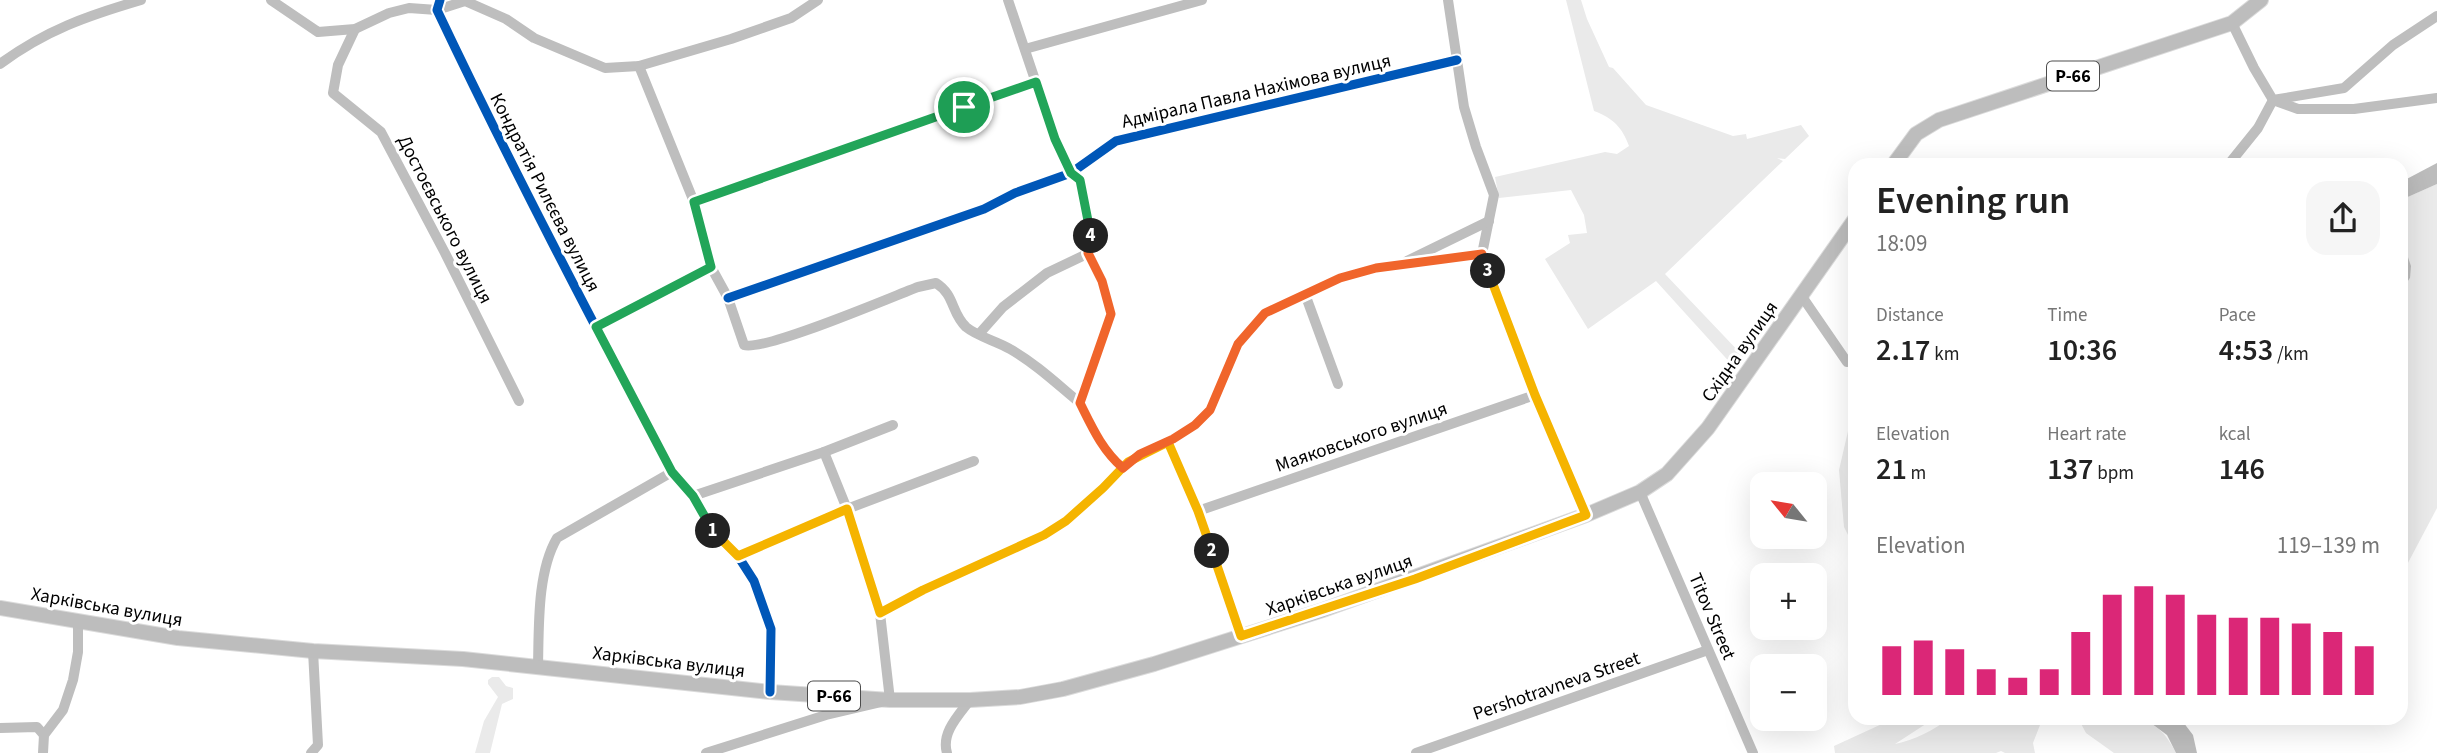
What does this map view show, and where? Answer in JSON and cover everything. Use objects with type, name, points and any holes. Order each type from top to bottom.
[{"type":"main road","name":"Р-66","points":[[1898,158],[1916,134],[1939,120],[2232,23],[2250,12],[2262,0]]},
{"type":"main road","name":"Східна вулиця","points":[[1640,492],[1667,474],[1708,428],[1848,229]]},
{"type":"main road","name":"Харківська вулиця","points":[[0,608],[178,638],[313,651],[463,659],[770,692],[890,700],[1020,697],[1063,689],[1241,636],[1402,583],[1586,515],[1640,492]]},
{"type":"street","points":[[0,64],[62,26],[141,0]]},
{"type":"street","points":[[271,0],[318,32],[355,29],[389,13],[409,8],[465,1],[506,19],[534,38],[605,68],[639,66],[791,18],[818,0]]},
{"type":"street","points":[[1008,0],[1055,139],[1071,173],[1080,180],[1090,248],[1111,314],[1080,403]]},
{"type":"street","points":[[1025,49],[1202,0]]},
{"type":"street","points":[[1448,0],[1464,107],[1494,195],[1482,254],[1535,395],[1586,515]]},
{"type":"street","name":"Кондратія Рилєєва вулиця","points":[[439,5],[533,208],[672,472],[693,496],[713,531],[738,556],[754,581],[771,629],[770,692]]},
{"type":"street","points":[[2273,100],[2344,88],[2393,46],[2437,16]]},
{"type":"street","points":[[2232,23],[2273,100],[2298,109],[2354,109],[2437,98]]},
{"type":"street","name":"Достоєвського вулиця","points":[[355,29],[338,65],[333,93],[381,132],[519,401]]},
{"type":"street","name":"Адмірала Павла Нахімова вулиця","points":[[728,298],[984,209],[1015,193],[1071,173],[1116,141],[1457,60]]},
{"type":"street","points":[[639,66],[694,202],[711,267],[728,298],[744,345],[751,347],[783,338],[918,287],[936,284],[947,290],[961,321],[970,330],[1009,348],[1080,403],[1101,445],[1123,468]]},
{"type":"street","points":[[694,202],[1036,82]]},
{"type":"street","points":[[2234,158],[2258,128],[2273,100]]},
{"type":"street","points":[[1399,264],[1489,221]]},
{"type":"street","points":[[979,334],[1003,307],[1047,273],[1090,248]]},
{"type":"street","points":[[880,613],[923,590],[1044,535],[1066,521],[1140,454],[1168,442],[1195,425],[1210,410],[1238,344],[1265,313],[1340,278],[1399,264],[1482,254]]},
{"type":"street","points":[[596,327],[711,267]]},
{"type":"street","points":[[1305,294],[1338,384]]},
{"type":"street","points":[[1801,295],[1848,362]]},
{"type":"street","name":"Маяковського вулиця","points":[[1198,511],[1535,395]]},
{"type":"street","points":[[693,496],[824,452],[893,425]]},
{"type":"street","points":[[1168,442],[1198,511],[1241,636]]},
{"type":"street","points":[[706,753],[826,715],[890,700],[880,613],[847,509],[824,452]]},
{"type":"street","points":[[738,556],[847,509],[974,461]]},
{"type":"street","points":[[538,666],[538,626],[546,565],[550,549],[557,538],[672,472]]},
{"type":"street","name":"Titov Street","points":[[1640,492],[1753,753]]},
{"type":"street","points":[[43,753],[44,736],[64,710],[73,680],[78,652],[78,620]]},
{"type":"street","name":"Pershotravneva Street","points":[[1416,753],[1708,650]]},
{"type":"street","points":[[311,753],[318,745],[313,651]]},
{"type":"street","points":[[947,753],[947,734],[970,700]]},
{"type":"street","points":[[0,728],[37,727],[44,736]]},
{"type":"shaded area","points":[[1566,0],[1581,0],[1609,67],[1613,68],[1646,105],[1733,136],[1746,134],[1747,139],[1801,125],[1809,136],[1785,159],[1777,158],[1783,161],[1665,274],[1743,356],[1734,367],[1656,281],[1588,329],[1545,259],[1570,243],[1568,235],[1587,233],[1584,215],[1571,190],[1499,198],[1495,177],[1605,152],[1617,154],[1629,146],[1616,124],[1594,111]]},
{"type":"shaded area","points":[[2437,163],[2437,184],[2408,197],[2408,178]]},
{"type":"shaded area","points":[[2437,184],[2437,508],[2408,563],[2410,278],[2408,197]]},
{"type":"shaded area","points":[[2408,257],[2411,266],[2408,281]]},
{"type":"shaded area","points":[[1848,431],[1848,535],[1844,527],[1839,470]]},
{"type":"shaded area","points":[[492,677],[499,677],[506,686],[513,688],[513,699],[502,704],[490,753],[475,753],[484,721],[498,697],[488,684]]},
{"type":"shaded area","points":[[1880,725],[1924,725],[1895,744],[1924,734],[1940,725],[2040,725],[2033,743],[2035,753],[1835,753],[1834,746]]},
{"type":"shaded area","points":[[2082,725],[2153,725],[2167,738],[2176,753],[2114,753],[2086,733]]},
{"type":"shaded area","points":[[2153,725],[2185,725],[2193,735],[2197,753],[2176,753],[2167,735]]},
{"type":"cycle path","points":[[440,0],[437,10],[494,126],[672,472],[693,496],[713,531],[738,556],[754,581],[771,629],[770,692]]},
{"type":"cycle path","points":[[728,298],[984,209],[1015,193],[1071,173],[1116,141],[1457,60]]},
{"type":"cycle path","points":[[880,613],[923,589],[1044,535],[1066,521],[1128,462],[1195,425],[1210,410],[1238,344],[1265,313],[1340,278],[1376,268],[1482,254]]},
{"type":"route","points":[[964,107],[694,202],[711,267],[596,327],[672,472],[693,496],[713,531],[738,556],[847,509],[880,613],[923,590],[1044,535],[1066,521],[1103,488],[1123,468],[1128,462],[1168,442],[1198,511],[1241,636],[1415,579],[1586,515],[1535,395],[1482,254],[1376,268],[1340,278],[1265,313],[1238,344],[1210,410],[1195,425],[1168,442],[1140,454],[1128,462],[1123,468],[1101,445],[1080,403],[1111,314],[1102,281],[1088,253],[1092,244],[1080,180],[1071,173],[1055,139],[1036,82],[964,107]]}]
